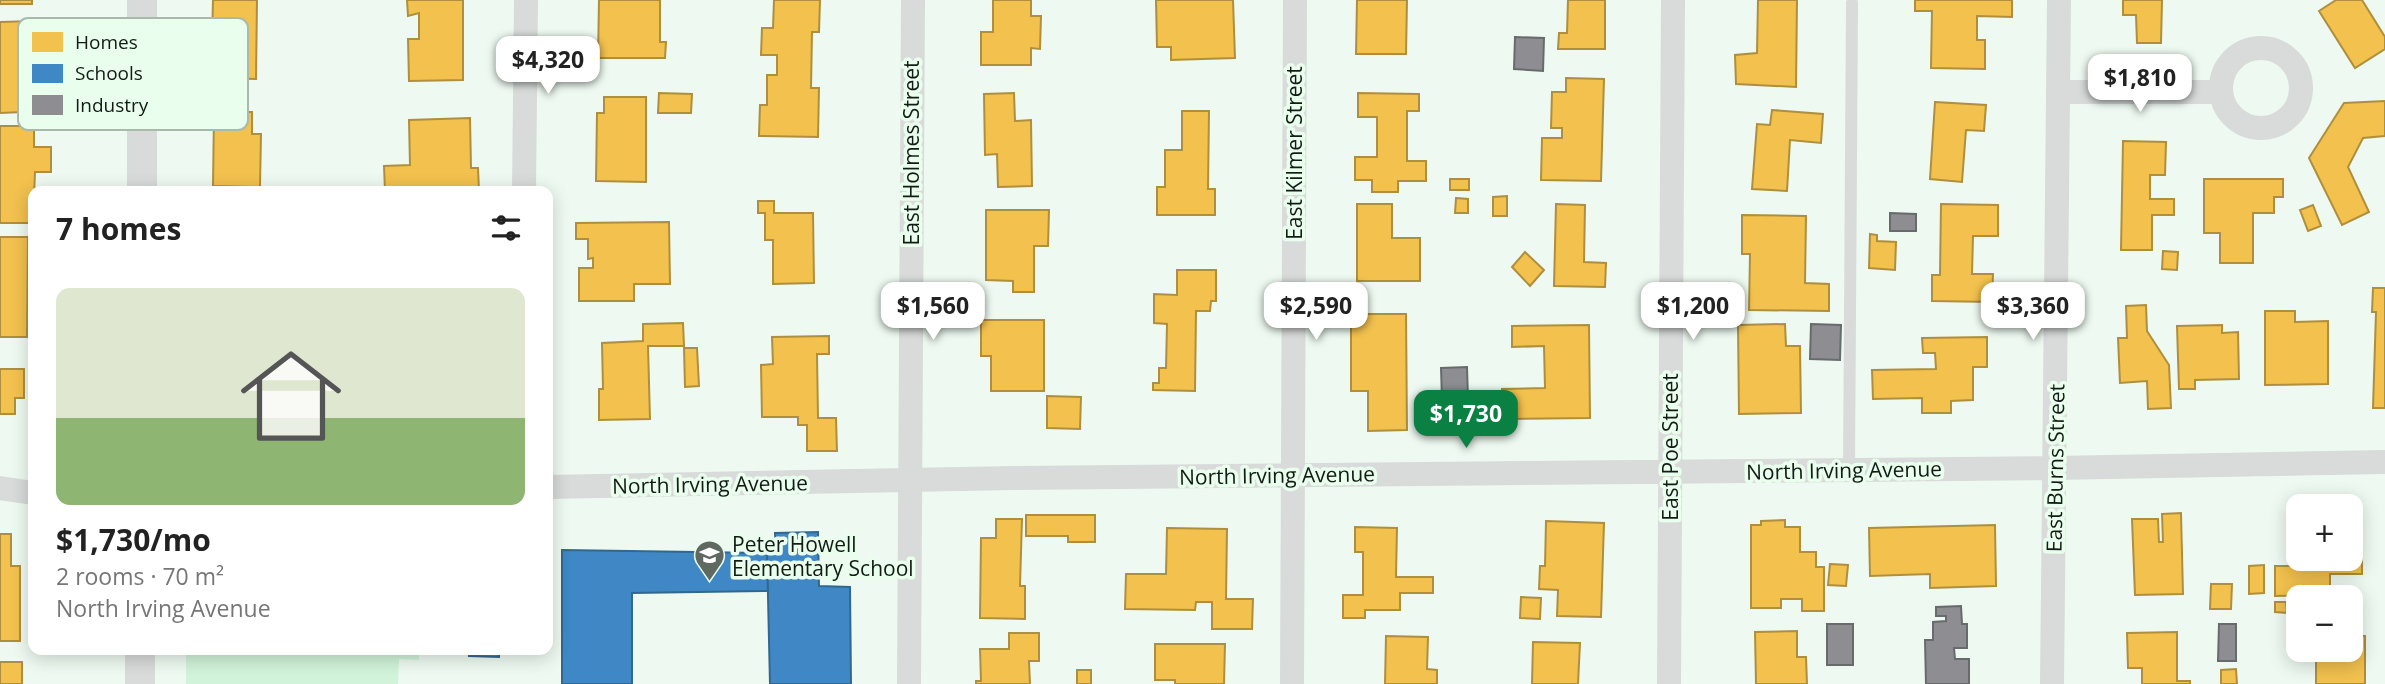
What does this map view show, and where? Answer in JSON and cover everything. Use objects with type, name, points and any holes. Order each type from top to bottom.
[{"type":"street","points":[[142,0],[142,18]]},
{"type":"street","points":[[524,186],[526,0]]},
{"type":"street","name":"East Holmes Street","points":[[909,684],[912,0]]},
{"type":"street","name":"East Kilmer Street","points":[[1292,684],[1295,0]]},
{"type":"street","name":"East Poe Street","points":[[1669,684],[1673,0]]},
{"type":"street","name":"East Burns Street","points":[[2052,684],[2059,0]]},
{"type":"street","points":[[2059,92],[2220,92]]},
{"type":"street","points":[[142,130],[142,186]]},
{"type":"street","name":"North Irving Avenue","points":[[553,487],[2385,462]]},
{"type":"street","points":[[0,488],[28,492]]},
{"type":"street","points":[[140,655],[140,684]]},
{"type":"lane","points":[[1849,469],[1852,3]]},
{"type":"green space","points":[[186,655],[419,655],[419,660],[399,659],[398,684],[186,684]]},
{"type":"building: Homes","points":[[0,0],[32,0],[32,4],[0,4]]},
{"type":"building: Homes","points":[[213,0],[257,0],[256,79],[248,79],[248,18],[213,18]]},
{"type":"building: Homes","points":[[407,0],[463,0],[463,80],[409,81],[408,39],[419,39],[419,13],[408,16]]},
{"type":"building: Homes","points":[[599,0],[660,0],[660,42],[666,42],[665,58],[598,58]]},
{"type":"building: Homes","points":[[774,0],[820,0],[819,32],[812,32],[811,88],[819,88],[818,137],[759,136],[760,105],[767,105],[767,75],[777,75],[777,55],[761,55],[762,28],[773,28]]},
{"type":"building: Homes","points":[[993,0],[1031,0],[1031,16],[1041,16],[1040,49],[1031,48],[1031,65],[981,65],[981,32],[993,32]]},
{"type":"building: Homes","points":[[1156,0],[1233,0],[1235,58],[1171,60],[1171,47],[1157,47]]},
{"type":"building: Homes","points":[[1357,0],[1407,0],[1406,54],[1356,54]]},
{"type":"building: Homes","points":[[1568,0],[1605,0],[1605,49],[1558,49],[1559,33],[1567,33]]},
{"type":"building: Homes","points":[[1758,0],[1797,0],[1796,87],[1736,84],[1735,55],[1757,53]]},
{"type":"building: Homes","points":[[1915,0],[2012,0],[2012,17],[1977,16],[1977,40],[1985,40],[1985,69],[1931,68],[1932,11],[1915,11]]},
{"type":"building: Homes","points":[[2123,0],[2162,0],[2161,43],[2137,43],[2136,15],[2123,15]]},
{"type":"building: Homes","points":[[2336,0],[2362,0],[2385,37],[2385,49],[2355,68],[2319,11]]},
{"type":"building: Homes","points":[[18,21],[18,112],[0,113],[0,22]]},
{"type":"building: Homes","points":[[1566,78],[1604,79],[1601,181],[1541,180],[1542,138],[1562,138],[1562,128],[1551,128],[1552,92],[1566,92]]},
{"type":"building: Homes","points":[[659,93],[692,94],[691,113],[658,113]]},
{"type":"building: Homes","points":[[1014,93],[1015,121],[1031,120],[1032,186],[998,187],[997,154],[985,155],[984,94]]},
{"type":"building: Homes","points":[[1358,93],[1419,94],[1419,111],[1407,111],[1407,161],[1426,161],[1426,181],[1398,181],[1398,192],[1372,192],[1372,180],[1355,180],[1355,157],[1377,157],[1377,117],[1358,117]]},
{"type":"building: Homes","points":[[604,97],[646,97],[646,182],[596,181],[597,113],[604,113]]},
{"type":"building: Homes","points":[[2385,101],[2385,136],[2363,138],[2348,167],[2369,212],[2342,225],[2309,158],[2344,103]]},
{"type":"building: Homes","points":[[1935,102],[1986,105],[1984,131],[1966,130],[1962,182],[1930,179]]},
{"type":"building: Homes","points":[[1772,110],[1823,114],[1821,143],[1790,140],[1787,191],[1752,189],[1757,124],[1770,125]]},
{"type":"building: Homes","points":[[1182,111],[1209,111],[1208,189],[1215,189],[1215,215],[1157,215],[1157,187],[1165,187],[1165,150],[1182,150]]},
{"type":"building: Homes","points":[[248,112],[252,112],[252,134],[261,134],[260,186],[213,186],[214,130],[248,130]]},
{"type":"building: Homes","points":[[470,118],[471,168],[478,168],[479,186],[385,186],[384,166],[410,165],[409,120]]},
{"type":"building: Homes","points":[[0,126],[18,126],[18,130],[34,130],[34,147],[51,147],[51,172],[35,172],[34,186],[28,186],[28,223],[0,223]]},
{"type":"building: Homes","points":[[2123,141],[2166,142],[2165,175],[2150,175],[2150,199],[2174,199],[2174,215],[2152,215],[2152,250],[2121,250]]},
{"type":"building: Homes","points":[[1450,179],[1469,179],[1469,190],[1450,190]]},
{"type":"building: Homes","points":[[2204,179],[2283,179],[2283,197],[2274,197],[2274,213],[2253,213],[2253,263],[2220,263],[2220,233],[2204,233]]},
{"type":"building: Homes","points":[[1507,196],[1507,216],[1493,216],[1493,197]]},
{"type":"building: Homes","points":[[1456,198],[1468,199],[1468,213],[1455,213]]},
{"type":"building: Homes","points":[[758,201],[774,201],[774,213],[813,213],[814,283],[773,284],[773,240],[765,240],[765,213],[758,213]]},
{"type":"building: Homes","points":[[1357,204],[1392,204],[1392,238],[1420,238],[1420,281],[1357,281]]},
{"type":"building: Homes","points":[[1556,204],[1585,205],[1584,262],[1606,263],[1605,287],[1554,286]]},
{"type":"building: Homes","points":[[1941,204],[1998,205],[1998,236],[1973,236],[1972,274],[1993,274],[1992,302],[1932,301],[1932,275],[1940,275]]},
{"type":"building: Homes","points":[[2313,205],[2321,226],[2308,231],[2300,210]]},
{"type":"building: Homes","points":[[986,210],[1049,210],[1048,246],[1034,246],[1034,292],[1013,292],[1013,281],[986,280]]},
{"type":"building: Homes","points":[[1742,215],[1806,216],[1805,283],[1829,284],[1829,311],[1749,310],[1750,254],[1742,254]]},
{"type":"building: Homes","points":[[669,222],[670,284],[634,284],[634,301],[579,301],[579,268],[593,268],[593,258],[588,259],[588,239],[576,239],[576,223]]},
{"type":"building: Homes","points":[[1870,234],[1877,235],[1877,241],[1896,242],[1895,270],[1869,268]]},
{"type":"building: Homes","points":[[0,237],[28,237],[27,337],[0,337]]},
{"type":"building: Homes","points":[[2163,251],[2178,252],[2177,270],[2162,269]]},
{"type":"building: Homes","points":[[1525,252],[1544,270],[1530,286],[1512,267]]},
{"type":"building: Homes","points":[[1177,270],[1216,270],[1216,301],[1211,301],[1210,311],[1196,311],[1195,391],[1153,390],[1153,383],[1159,383],[1159,368],[1166,368],[1167,324],[1154,323],[1154,294],[1177,295]]},
{"type":"building: Homes","points":[[2373,288],[2385,288],[2385,408],[2373,408],[2376,312],[2372,312]]},
{"type":"building: Homes","points":[[2146,305],[2147,331],[2169,365],[2171,408],[2148,409],[2147,381],[2120,383],[2118,338],[2127,338],[2126,306]]},
{"type":"building: Homes","points":[[2265,311],[2295,311],[2295,322],[2328,321],[2328,384],[2265,385]]},
{"type":"building: Homes","points":[[1351,314],[1406,314],[1407,430],[1368,431],[1368,391],[1351,391]]},
{"type":"building: Homes","points":[[981,320],[1044,320],[1044,391],[991,391],[991,356],[981,356]]},
{"type":"building: Homes","points":[[683,323],[684,346],[648,346],[650,419],[599,420],[599,389],[603,389],[602,343],[643,341],[643,324]]},
{"type":"building: Homes","points":[[1785,324],[1786,346],[1800,346],[1801,413],[1739,414],[1738,325]]},
{"type":"building: Homes","points":[[1589,325],[1590,418],[1503,419],[1502,389],[1545,388],[1544,346],[1512,347],[1512,326]]},
{"type":"building: Homes","points":[[2222,325],[2222,333],[2238,332],[2239,379],[2195,380],[2195,389],[2179,389],[2177,326]]},
{"type":"building: Homes","points":[[829,336],[829,354],[817,354],[818,418],[836,418],[837,451],[807,451],[807,425],[798,425],[798,417],[762,417],[761,365],[773,364],[772,337]]},
{"type":"building: Homes","points":[[1987,337],[1987,367],[1973,367],[1973,400],[1951,401],[1951,413],[1922,413],[1922,398],[1873,399],[1872,370],[1936,369],[1935,353],[1923,353],[1922,338]]},
{"type":"building: Homes","points":[[684,348],[697,348],[699,386],[685,387]]},
{"type":"building: Homes","points":[[0,369],[24,369],[24,398],[15,398],[15,414],[0,414]]},
{"type":"building: Homes","points":[[1047,396],[1081,397],[1080,429],[1047,428]]},
{"type":"building: Homes","points":[[2181,513],[2183,594],[2135,595],[2132,519],[2158,519],[2159,542],[2163,542],[2162,514]]},
{"type":"building: Homes","points":[[1026,515],[1095,515],[1095,542],[1068,542],[1068,536],[1026,536]]},
{"type":"building: Homes","points":[[996,519],[1022,519],[1020,586],[1025,586],[1025,619],[980,618],[981,538],[996,538]]},
{"type":"building: Homes","points":[[1785,520],[1785,527],[1800,527],[1800,552],[1816,552],[1816,567],[1824,567],[1824,611],[1802,611],[1802,599],[1781,599],[1781,608],[1751,608],[1751,525],[1761,525],[1761,521]]},
{"type":"building: Homes","points":[[1546,521],[1604,523],[1601,617],[1557,616],[1558,590],[1539,589],[1540,566],[1545,566]]},
{"type":"building: Homes","points":[[1995,525],[1996,586],[1930,588],[1930,574],[1870,576],[1869,528]]},
{"type":"building: Homes","points":[[1355,527],[1397,528],[1396,577],[1433,577],[1433,593],[1400,593],[1400,610],[1365,610],[1365,618],[1343,618],[1343,595],[1363,595],[1363,552],[1355,552]]},
{"type":"building: Homes","points":[[1167,528],[1227,529],[1226,599],[1253,599],[1252,629],[1212,629],[1212,602],[1196,602],[1195,610],[1125,609],[1126,574],[1166,574]]},
{"type":"building: Homes","points":[[0,534],[11,534],[11,566],[20,566],[20,641],[0,641]]},
{"type":"building: Homes","points":[[1830,564],[1848,565],[1846,586],[1828,585]]},
{"type":"building: Homes","points":[[2264,565],[2264,593],[2249,594],[2249,566]]},
{"type":"building: Homes","points":[[2275,566],[2286,566],[2286,571],[2362,571],[2362,574],[2330,574],[2330,585],[2286,585],[2286,596],[2275,596]]},
{"type":"building: Homes","points":[[2211,584],[2232,584],[2231,609],[2210,609]]},
{"type":"building: Homes","points":[[1521,597],[1541,598],[1540,619],[1520,618]]},
{"type":"building: Homes","points":[[2275,602],[2286,602],[2286,613],[2275,612]]},
{"type":"building: Homes","points":[[1797,631],[1797,657],[1806,657],[1807,684],[1756,684],[1755,632]]},
{"type":"building: Homes","points":[[2177,632],[2177,681],[2190,681],[2190,684],[2142,684],[2142,668],[2128,668],[2127,633]]},
{"type":"building: Homes","points":[[1009,633],[1039,633],[1039,661],[1029,661],[1030,684],[976,684],[976,681],[981,681],[980,649],[1009,649]]},
{"type":"building: Homes","points":[[1386,636],[1428,637],[1427,669],[1437,670],[1437,684],[1385,684]]},
{"type":"building: Homes","points":[[2365,636],[2365,684],[2316,684],[2316,662],[2363,662]]},
{"type":"building: Homes","points":[[1533,642],[1580,643],[1578,684],[1532,684]]},
{"type":"building: Homes","points":[[1155,644],[1225,644],[1224,684],[1175,684],[1175,680],[1155,680]]},
{"type":"building: Homes","points":[[0,662],[22,662],[22,684],[0,684]]},
{"type":"building: Homes","points":[[2236,669],[2237,684],[2221,684],[2221,670]]},
{"type":"building: Homes","points":[[1077,670],[1091,670],[1091,684],[1077,684]]},
{"type":"building: Schools","points":[[818,532],[819,586],[850,587],[851,684],[770,684],[767,553],[776,553],[775,533]]},
{"type":"building: Schools","points":[[562,550],[767,553],[768,591],[632,593],[632,684],[562,684]]},
{"type":"building: Schools","points":[[499,655],[499,657],[469,656]]},
{"type":"building: Industry","points":[[1515,37],[1544,38],[1543,71],[1514,69]]},
{"type":"building: Industry","points":[[1890,213],[1916,214],[1916,231],[1890,231]]},
{"type":"building: Industry","points":[[1811,324],[1841,325],[1840,360],[1810,359]]},
{"type":"building: Industry","points":[[1467,367],[1468,399],[1442,400],[1441,368]]},
{"type":"building: Industry","points":[[1961,606],[1962,624],[1967,624],[1967,648],[1954,648],[1955,659],[1969,659],[1969,684],[1926,684],[1925,640],[1933,640],[1933,622],[1946,621],[1946,616],[1936,616],[1936,607]]},
{"type":"building: Industry","points":[[1827,624],[1853,624],[1853,665],[1827,665]]},
{"type":"building: Industry","points":[[2219,624],[2236,624],[2236,661],[2218,661]]},
{"type":"place","name":"Peter Howell Elementary School","points":[[709,583]]}]
